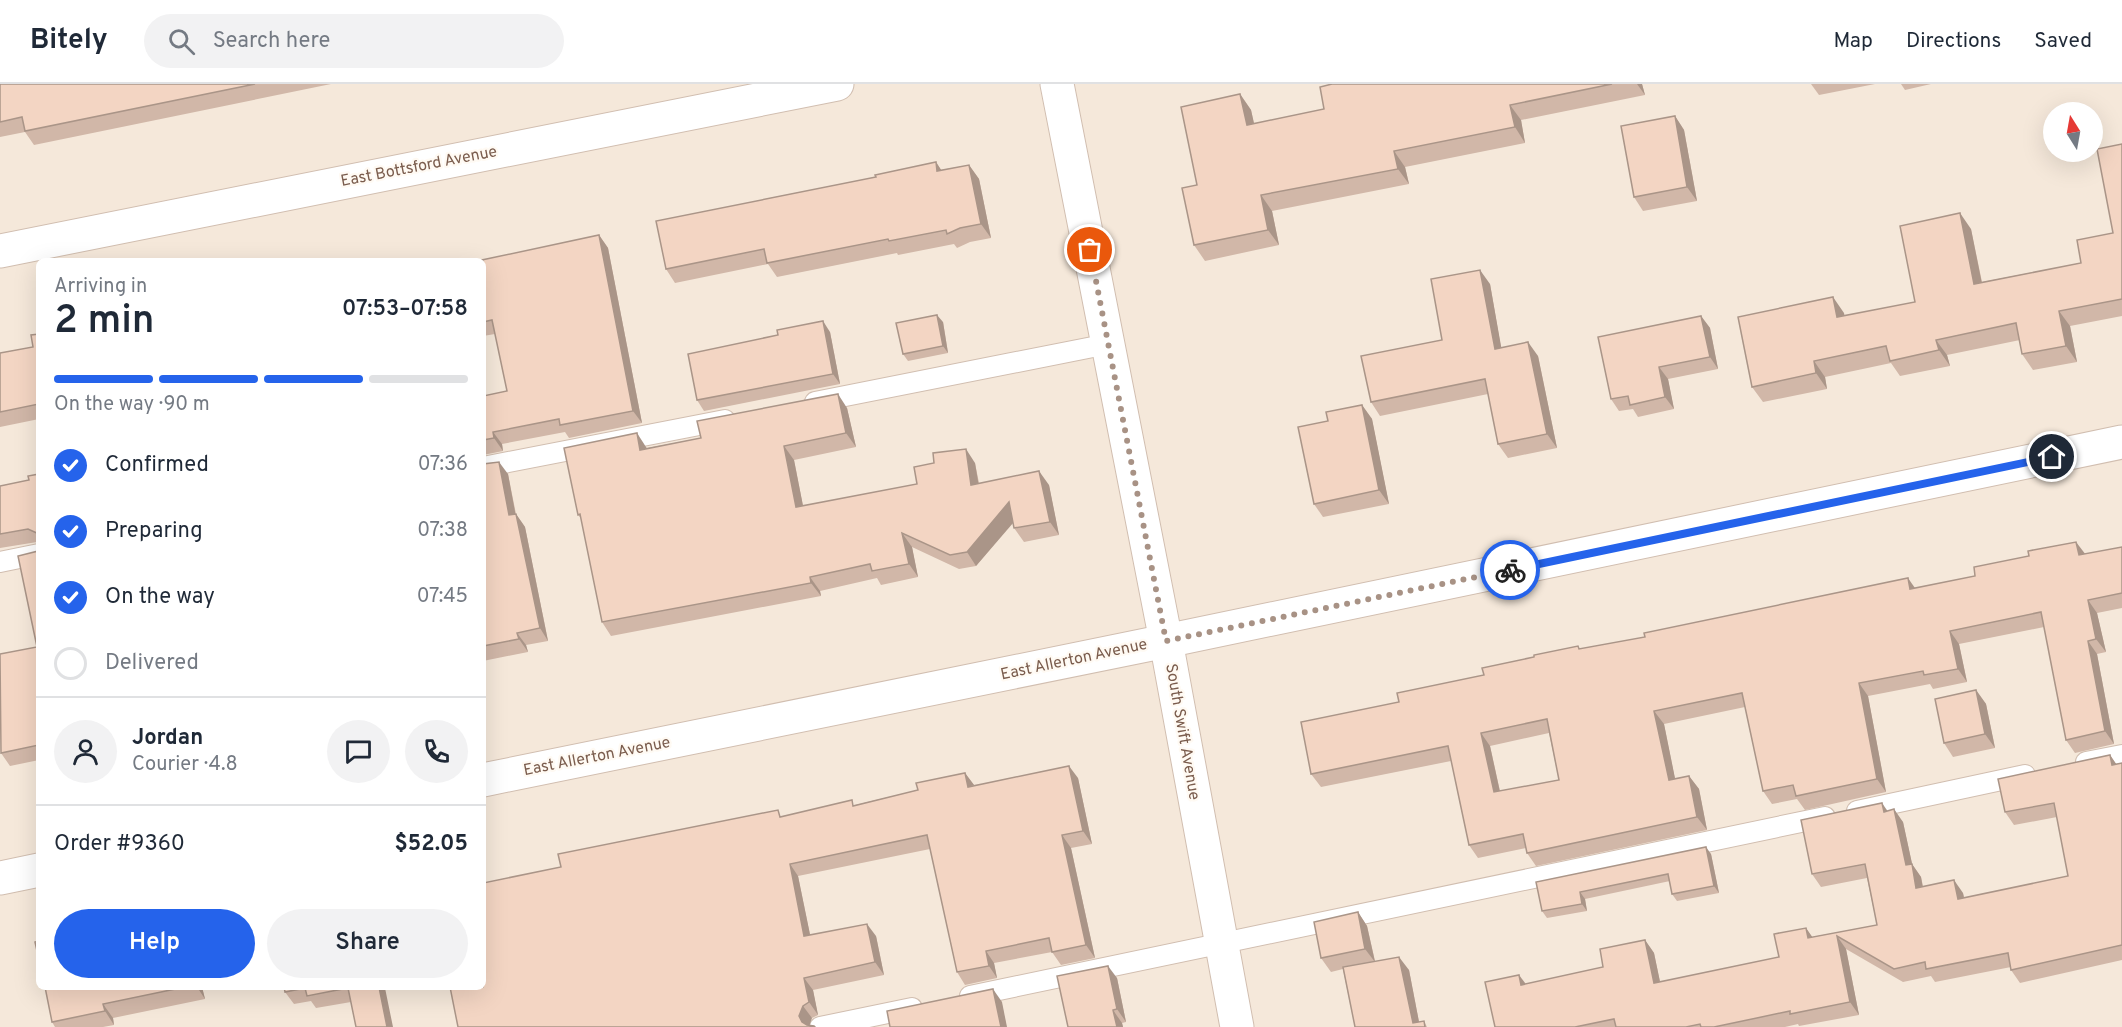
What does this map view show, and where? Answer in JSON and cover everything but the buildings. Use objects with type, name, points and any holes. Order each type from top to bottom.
[{"type":"street","name":"East Bottsford Avenue","points":[[0,251],[837,84]]},
{"type":"street","name":"South Swift Avenue","points":[[1058,84],[1166,641],[1237,1027]]},
{"type":"street","name":"East Allerton Avenue","points":[[486,779],[1166,641],[2122,442]]},
{"type":"street","points":[[0,878],[36,871]]},
{"type":"lane","points":[[798,405],[1108,344]]},
{"type":"lane","points":[[486,466],[740,417]]},
{"type":"lane","points":[[0,562],[36,555]]},
{"type":"lane","points":[[2064,767],[2122,755]]},
{"type":"lane","points":[[949,1001],[2040,772]]},
{"type":"lane","points":[[820,1027],[926,1005]]},
{"type":"shaded area","points":[[0,84],[2122,84],[2122,1027],[0,1027]]},
{"type":"way so far","points":[[1090,250],[1166,641],[1510,570]]},
{"type":"route","points":[[1510,570],[2052,457]]}]
